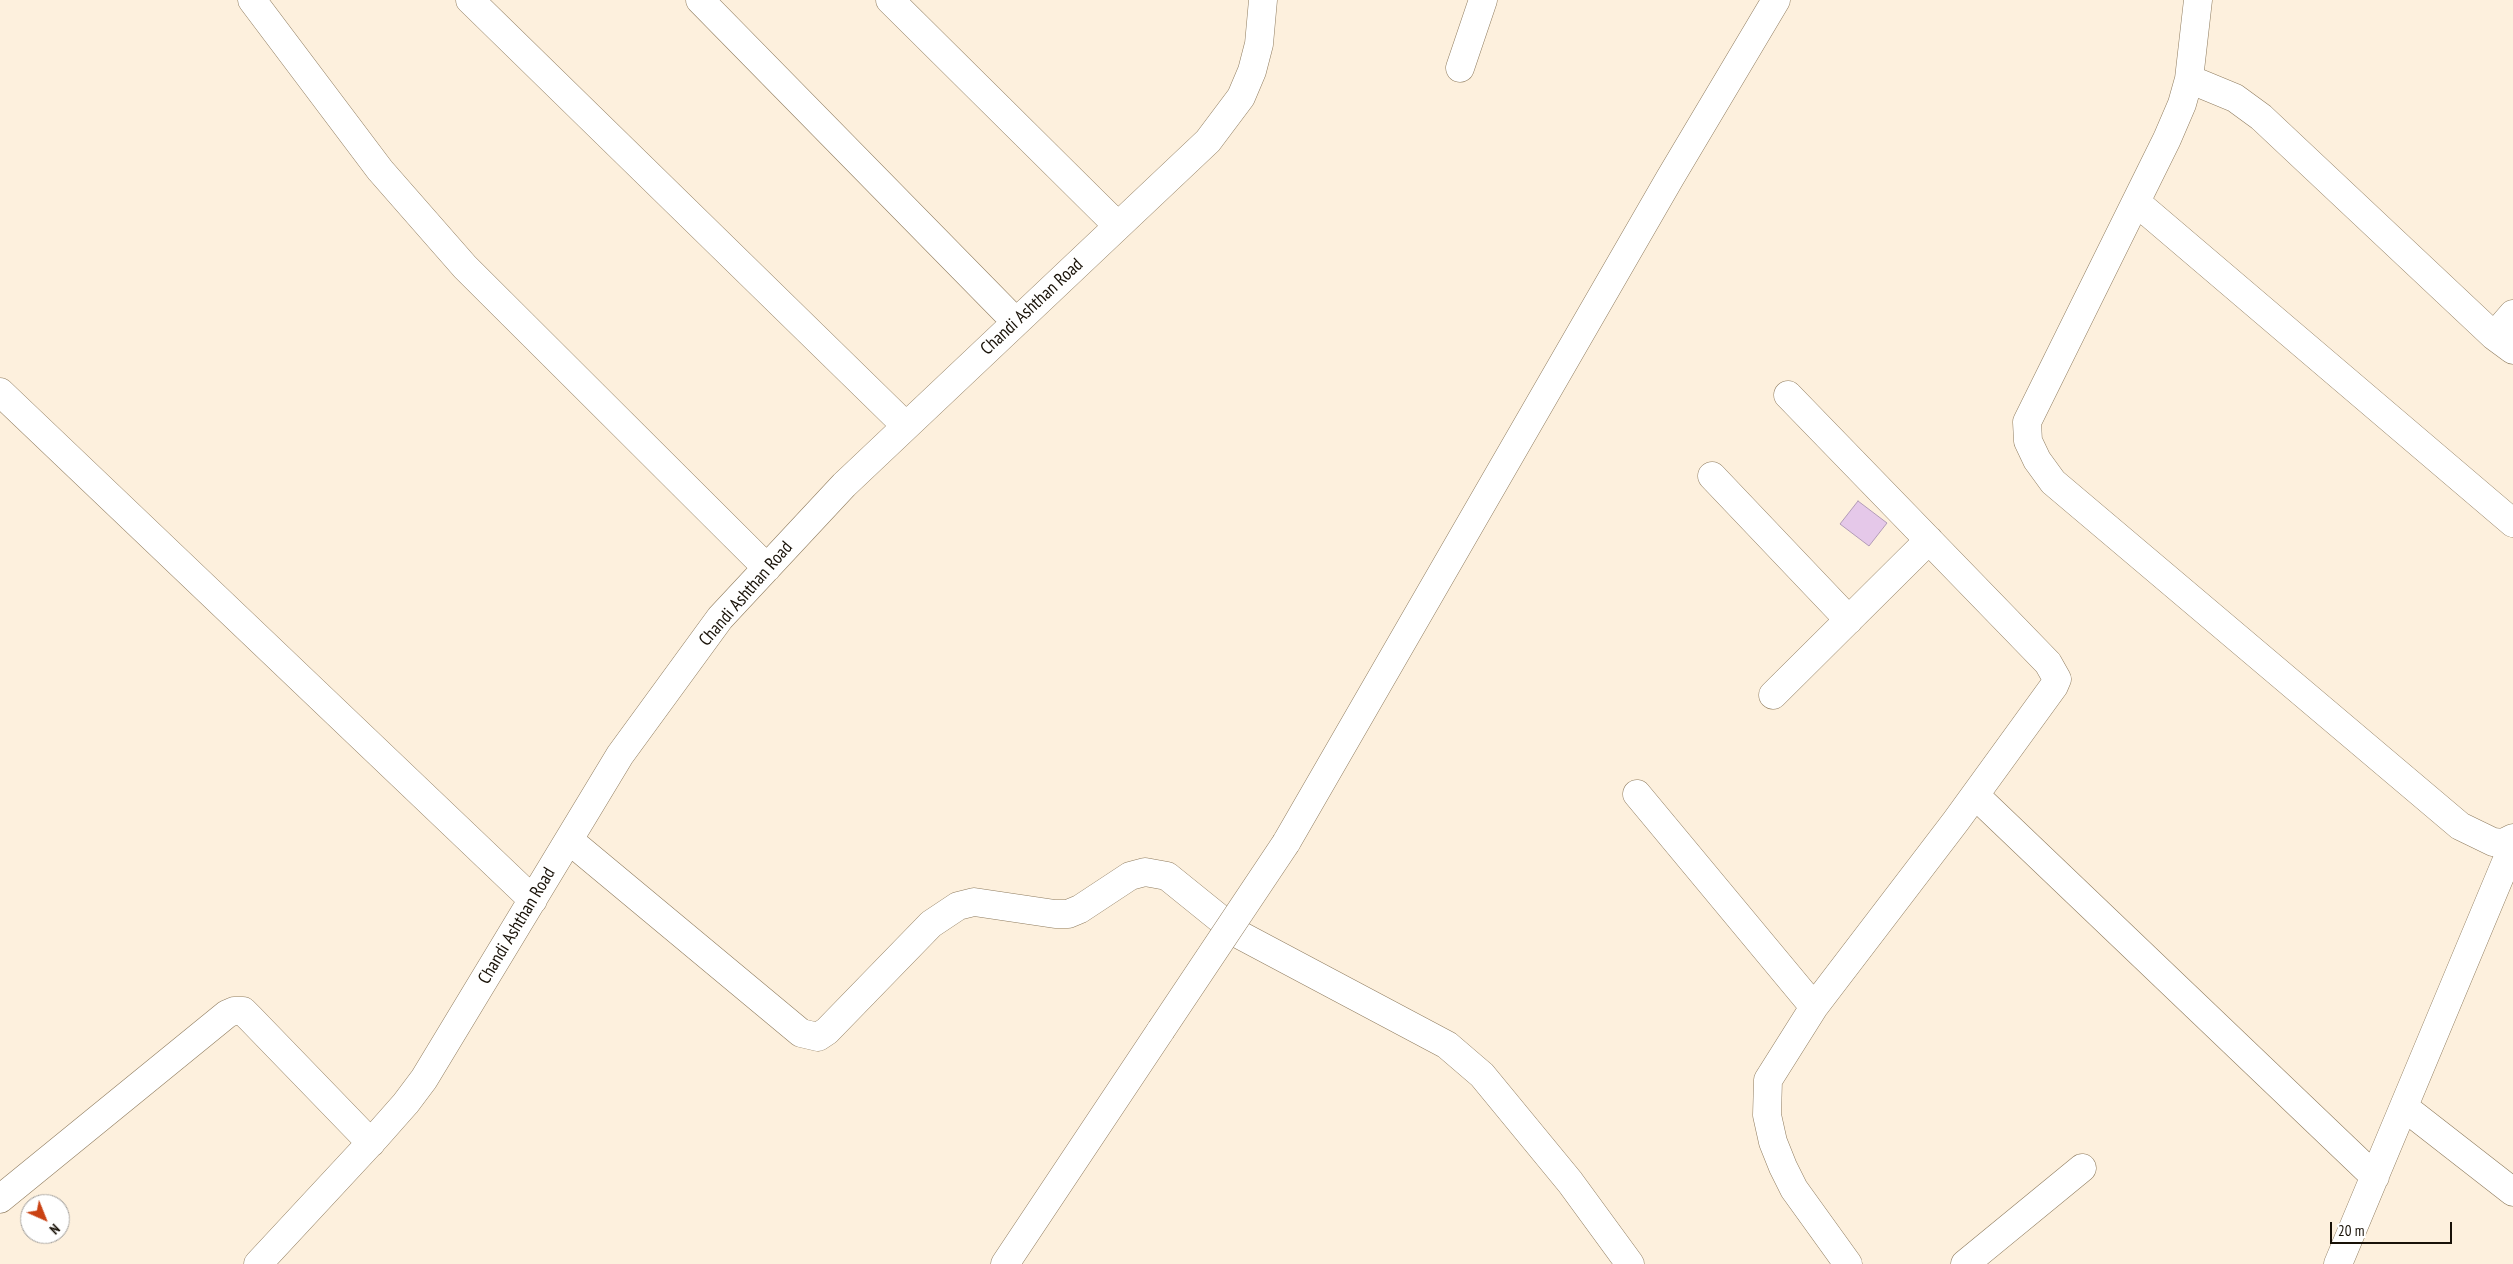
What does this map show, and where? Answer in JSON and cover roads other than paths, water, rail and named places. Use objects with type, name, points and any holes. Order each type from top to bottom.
[{"type":"main road","points":[[252,0],[380,170],[465,267],[767,568]]},
{"type":"main road","points":[[470,0],[906,426]]},
{"type":"main road","points":[[700,0],[1016,322]]},
{"type":"main road","points":[[890,0],[1118,226]]},
{"type":"main road","name":"Chandi Ashthan Road","points":[[258,1264],[371,1143],[424,1079],[620,755],[720,618],[844,485],[1208,141],[1241,97],[1252,70],[1259,44],[1262,0]]},
{"type":"main road","points":[[1460,68],[1483,0]]},
{"type":"main road","points":[[1005,1264],[1286,843],[1670,178],[1776,0]]},
{"type":"main road","points":[[2198,0],[2189,79],[2182,104],[2136,202],[2026,422],[2028,441],[2037,460],[2054,482],[2460,826],[2493,842],[2511,848],[2341,1262]]},
{"type":"main road","points":[[2189,79],[2235,98],[2261,117],[2503,343],[2513,314]]},
{"type":"main road","points":[[2136,202],[2513,523]]},
{"type":"main road","points":[[0,392],[533,900]]},
{"type":"main road","points":[[1788,394],[2048,662],[2057,679],[2054,686],[1975,795],[1814,1007],[1768,1080],[1767,1115],[1773,1142],[1794,1189],[1848,1264]]},
{"type":"main road","points":[[1712,476],[1849,620]]},
{"type":"main road","points":[[1773,695],[1929,540]]},
{"type":"main road","points":[[1637,794],[1814,1007]]},
{"type":"main road","points":[[1975,795],[2375,1177]]},
{"type":"main road","points":[[569,840],[793,1027],[808,1036],[818,1037],[827,1031],[931,924],[958,906],[974,902],[1055,914],[1068,914],[1080,909],[1130,876],[1145,872],[1167,876],[1240,935],[1447,1045],[1482,1075],[1570,1182],[1630,1264]]},
{"type":"main road","points":[[0,1199],[227,1014],[234,1011],[243,1011],[252,1019],[371,1143]]},
{"type":"main road","points":[[2404,1107],[2513,1192]]},
{"type":"main road","points":[[1965,1264],[2082,1168]]}]
